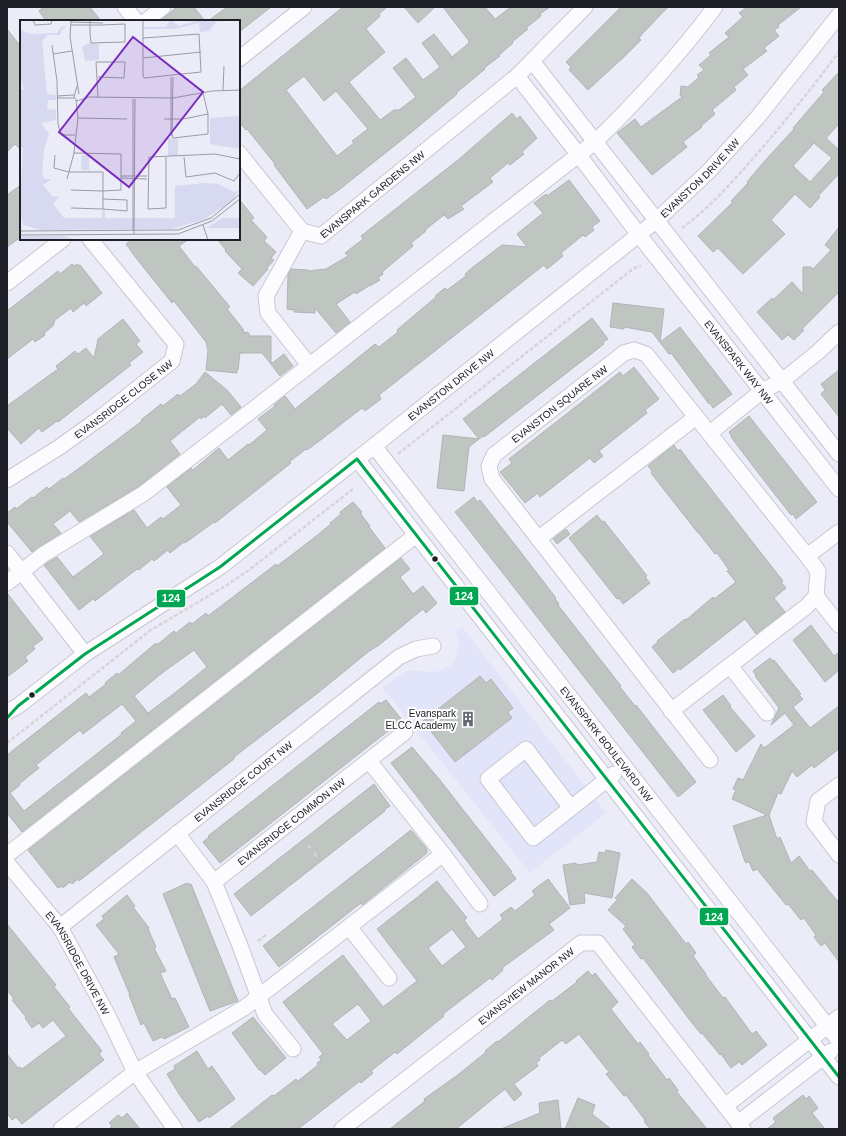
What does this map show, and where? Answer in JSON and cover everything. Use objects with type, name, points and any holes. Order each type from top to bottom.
[{"type":"street","points":[[125,7],[135,20]]},
{"type":"street","points":[[147,20],[163,7]]},
{"type":"street","points":[[240,58],[304,7]]},
{"type":"street","name":"EVANSPARK GARDENS NW","points":[[240,154],[302,231],[321,236],[516,76],[585,7]]},
{"type":"street","points":[[7,583],[44,554],[143,494],[596,141],[643,93],[689,41],[715,7]]},
{"type":"street","name":"EVANSTON DRIVE NW","points":[[7,718],[12,709],[85,654],[220,567],[657,220],[709,171],[757,118],[839,15]]},
{"type":"street","points":[[532,61],[839,454]]},
{"type":"street","points":[[516,76],[578,154],[639,235]]},
{"type":"street","points":[[302,231],[266,296],[268,313],[309,366]]},
{"type":"street","name":"EVANSPARK WAY NW","points":[[639,235],[839,489]]},
{"type":"street","points":[[7,283],[62,240]]},
{"type":"street","name":"EVANSRIDGE CLOSE NW","points":[[7,480],[58,448],[100,418],[172,361],[176,344],[91,240]]},
{"type":"street","points":[[710,433],[762,391],[782,381],[818,352],[839,332]]},
{"type":"street","name":"EVANSTON SQUARE NW","points":[[710,760],[492,479],[489,466],[494,455],[624,353],[634,350],[646,354],[818,571],[816,596]]},
{"type":"street","points":[[538,539],[696,417]]},
{"type":"street","name":"EVANSPARK BOULEVARD NW","points":[[374,446],[624,766],[833,1022],[839,1041]]},
{"type":"street","points":[[357,459],[839,1077]]},
{"type":"street","points":[[807,556],[839,532]]},
{"type":"street","points":[[7,855],[416,535]]},
{"type":"street","points":[[7,553],[85,654]]},
{"type":"street","points":[[671,711],[807,606],[816,596],[839,625]]},
{"type":"street","name":"EVANSRIDGE COURT NW","points":[[60,927],[399,657],[416,649],[433,646]]},
{"type":"street","points":[[730,666],[767,713]]},
{"type":"street","name":"EVANSRIDGE COMMON NW","points":[[214,882],[405,732]]},
{"type":"street","points":[[571,808],[526,749],[488,779],[533,838],[607,780],[624,766]]},
{"type":"street","points":[[369,761],[443,854],[480,904]]},
{"type":"street","points":[[839,785],[818,801],[814,822],[839,855]]},
{"type":"street","points":[[177,834],[214,882],[260,997],[265,1014],[293,1049]]},
{"type":"street","points":[[61,1129],[135,1072],[244,1008],[260,997],[443,854]]},
{"type":"street","name":"EVANSRIDGE DRIVE NW","points":[[7,863],[60,927],[105,1010],[135,1072],[175,1129]]},
{"type":"street","points":[[348,927],[389,978]]},
{"type":"street","name":"EVANSVIEW MANOR NW","points":[[342,1129],[581,943],[598,943],[734,1118]]},
{"type":"street","points":[[734,1118],[810,1040],[833,1022]]},
{"type":"street","points":[[734,1118],[839,1045]]},
{"type":"path","points":[[682,228],[724,190],[753,158],[793,112],[839,52]]},
{"type":"path","points":[[398,454],[634,268],[641,266]]},
{"type":"path","points":[[7,743],[152,630],[233,581],[353,489]]},
{"type":"path","points":[[308,845],[311,849]]},
{"type":"path","points":[[314,853],[318,857]]},
{"type":"path","points":[[258,941],[266,935]]},
{"type":"shaded area","points":[[462,627],[606,813],[530,873],[382,687],[403,673],[411,670],[431,672],[439,671],[448,667],[454,662],[459,646],[458,639],[454,632]]},
{"type":"building","points":[[44,7],[90,7],[100,20],[45,20],[39,11]]},
{"type":"building","points":[[177,7],[194,7],[204,20],[161,20]]},
{"type":"building","points":[[227,7],[271,7],[240,31],[240,20],[209,20]]},
{"type":"building","points":[[343,7],[387,7],[366,29],[385,52],[349,82],[380,120],[394,110],[399,110],[416,97],[393,68],[406,58],[423,80],[440,67],[422,43],[434,34],[452,57],[469,43],[443,7],[485,7],[495,19],[511,7],[550,7],[540,14],[541,16],[526,28],[528,29],[512,42],[513,43],[499,55],[500,56],[484,68],[485,69],[456,93],[457,94],[413,131],[340,189],[326,199],[324,197],[307,209],[274,165],[275,164],[247,129],[246,130],[240,123],[240,90]],"holes":[[[304,76],[324,101],[336,91],[368,129],[352,141],[354,143],[337,156],[286,90]]]},
{"type":"building","points":[[404,7],[435,7],[418,23]]},
{"type":"building","points":[[621,7],[668,7],[639,38],[641,40],[588,90],[569,70],[571,67],[566,62]]},
{"type":"building","points":[[747,7],[801,7],[778,25],[779,27],[774,30],[779,36],[764,48],[767,51],[743,69],[748,75],[734,87],[736,90],[712,110],[715,114],[701,126],[702,127],[683,142],[687,147],[652,175],[617,133],[635,119],[641,127],[682,97],[680,95],[681,86],[688,87],[699,77],[697,75],[704,70],[699,65],[711,55],[709,53],[729,37],[725,33],[743,17],[739,13]]},
{"type":"building","points":[[7,29],[20,46],[20,149],[15,144],[7,152]]},
{"type":"building","points":[[839,72],[839,124],[826,138],[839,150],[839,174],[818,196],[820,197],[810,208],[795,194],[771,220],[785,234],[743,274],[718,248],[713,252],[698,236],[733,202],[731,201],[748,183],[747,182],[762,164],[794,129],[793,128],[824,92],[822,90]],"holes":[[[814,143],[832,158],[810,182],[793,166]]]},
{"type":"building","points":[[512,113],[517,119],[520,116],[537,138],[522,152],[524,154],[510,165],[508,163],[490,178],[493,182],[461,206],[464,209],[448,219],[444,215],[425,230],[426,231],[411,243],[413,246],[382,272],[383,274],[378,278],[380,280],[356,294],[355,292],[336,304],[350,322],[336,333],[315,308],[315,313],[294,312],[294,310],[287,309],[288,275],[291,269],[308,271],[326,269],[348,256],[345,253],[363,239],[361,236],[458,160]]},
{"type":"building","points":[[569,180],[600,221],[592,227],[594,230],[585,237],[583,235],[561,253],[563,256],[547,269],[544,265],[379,395],[381,399],[365,411],[362,408],[307,450],[306,449],[289,462],[291,463],[215,523],[214,522],[185,543],[184,542],[170,553],[168,550],[154,561],[152,559],[95,601],[93,599],[79,610],[44,565],[57,557],[73,577],[104,554],[90,536],[134,510],[147,528],[161,517],[163,519],[181,505],[167,487],[191,468],[193,470],[219,448],[228,460],[248,444],[249,445],[267,430],[258,419],[285,396],[295,409],[375,344],[379,347],[398,332],[397,330],[436,297],[435,296],[445,288],[447,290],[466,276],[465,274],[473,267],[502,245],[527,247],[517,234],[543,213],[534,203],[546,194],[547,196]]},
{"type":"building","points":[[20,186],[20,238],[7,247],[7,195]]},
{"type":"building","points":[[240,200],[254,218],[251,220],[267,237],[264,241],[276,252],[271,258],[274,260],[253,286],[238,273],[242,269],[225,251],[226,250],[218,240],[240,240]]},
{"type":"building","points":[[839,227],[839,292],[802,329],[804,330],[794,340],[788,335],[782,340],[757,312],[772,298],[773,300],[792,282],[803,294],[803,267],[811,267],[813,269],[831,250],[825,245]]},
{"type":"building","points":[[131,240],[188,240],[179,246],[230,307],[227,309],[243,329],[244,333],[248,332],[250,336],[271,336],[271,364],[262,353],[240,353],[237,373],[206,370],[208,350],[206,342],[174,301],[172,303],[126,244]]},
{"type":"building","points":[[72,264],[74,266],[77,264],[78,266],[80,265],[102,293],[86,306],[84,303],[73,312],[71,308],[55,320],[53,326],[44,333],[45,335],[35,342],[33,339],[7,359],[7,311],[58,271],[60,274]]},
{"type":"building","points":[[613,303],[664,309],[660,342],[680,327],[732,394],[713,408],[671,353],[669,354],[652,332],[624,327],[624,329],[610,327]]},
{"type":"building","points":[[592,318],[608,339],[603,342],[604,344],[484,437],[483,436],[479,439],[463,419]]},
{"type":"building","points":[[123,319],[140,341],[136,344],[143,352],[129,363],[131,365],[58,422],[57,421],[42,432],[39,428],[21,444],[7,428],[7,406],[58,369],[56,366],[75,351],[78,354],[86,348],[94,358],[98,339]]},
{"type":"building","points":[[284,354],[293,366],[280,376],[271,364]]},
{"type":"building","points":[[634,367],[659,399],[645,410],[647,413],[599,451],[603,456],[594,463],[590,458],[540,497],[538,493],[525,503],[500,472],[512,463],[509,459],[620,372],[623,376]]},
{"type":"building","points":[[839,370],[839,417],[821,394],[825,390],[821,384]]},
{"type":"building","points":[[205,372],[227,390],[241,407],[231,415],[222,404],[205,418],[204,416],[201,419],[200,417],[170,441],[180,454],[138,487],[79,522],[70,511],[53,524],[61,533],[32,552],[7,522],[7,513],[15,507],[16,509],[32,497],[33,498],[47,487],[49,489],[63,478],[64,479],[142,421],[141,420],[161,404],[163,406],[178,394],[180,396],[196,384]]},
{"type":"building","points":[[749,416],[817,502],[796,519],[793,514],[791,515],[731,437],[729,432]]},
{"type":"building","points":[[443,435],[479,439],[469,447],[464,491],[437,488]]},
{"type":"building","points":[[674,445],[678,451],[680,449],[783,581],[781,582],[786,588],[774,598],[785,612],[756,634],[745,619],[680,670],[679,668],[673,673],[652,647],[658,642],[657,641],[685,619],[686,620],[713,597],[714,599],[736,582],[727,571],[729,570],[717,553],[715,554],[651,473],[652,471],[648,466]]},
{"type":"building","points":[[474,497],[477,502],[480,500],[516,546],[556,598],[555,599],[559,604],[558,605],[621,686],[620,687],[635,706],[636,705],[696,782],[678,797],[455,512]]},
{"type":"building","points":[[353,502],[362,512],[360,513],[385,548],[22,832],[7,813],[7,755],[86,693],[89,697],[156,643],[157,645],[174,631],[176,633],[190,622],[192,624],[206,613],[208,616],[276,564],[277,566],[331,524],[330,523],[341,514],[340,512]],"holes":[[[194,650],[207,667],[148,713],[134,696],[162,673]],[[122,704],[136,721],[121,733],[122,734],[24,811],[10,793],[39,768],[36,765],[61,745],[80,730],[83,734]]]},
{"type":"building","points":[[597,515],[602,522],[604,521],[630,554],[647,576],[645,577],[650,583],[623,604],[619,598],[617,599],[569,538]]},
{"type":"building","points":[[566,529],[570,534],[557,544],[553,539]]},
{"type":"building","points":[[401,558],[410,569],[400,577],[413,594],[423,586],[437,603],[426,613],[423,609],[79,881],[78,879],[72,884],[70,882],[63,888],[62,886],[58,888],[28,850]]},
{"type":"building","points":[[7,593],[43,639],[33,646],[35,649],[25,657],[28,661],[7,677]]},
{"type":"building","points":[[811,625],[834,656],[839,652],[839,670],[825,682],[793,640]]},
{"type":"building","points":[[770,658],[773,661],[774,660],[801,694],[799,695],[803,699],[793,707],[810,728],[839,706],[839,749],[814,768],[812,765],[797,777],[792,771],[781,794],[778,793],[769,815],[777,839],[780,837],[791,863],[799,856],[810,871],[812,870],[839,903],[839,962],[825,943],[821,946],[814,937],[816,935],[804,918],[801,920],[788,904],[786,905],[757,869],[753,871],[749,862],[745,862],[733,826],[767,815],[732,799],[736,790],[733,789],[738,778],[743,780],[761,744],[764,748],[794,725],[785,713],[771,725],[779,708],[755,676],[756,675],[753,671]]},
{"type":"building","name":"Evanspark ELCC Academy","points":[[480,676],[486,683],[491,679],[513,708],[508,712],[512,718],[455,762],[423,721]]},
{"type":"building","points":[[723,695],[731,706],[730,707],[755,736],[736,752],[703,710]]},
{"type":"building","points":[[386,700],[402,720],[220,863],[203,842],[209,837],[208,836],[379,702],[380,704]]},
{"type":"building","points":[[412,747],[439,779],[516,879],[494,896],[391,763]]},
{"type":"building","points":[[374,784],[390,806],[251,916],[234,894]]},
{"type":"building","points":[[411,830],[427,849],[427,853],[362,905],[361,903],[279,967],[263,946]]},
{"type":"building","points":[[606,850],[620,853],[612,898],[584,893],[585,903],[570,905],[563,865],[576,863],[577,865],[597,862],[599,852],[605,853]]},
{"type":"building","points":[[548,879],[570,908],[549,924],[554,930],[502,968],[503,970],[492,980],[490,978],[443,1014],[444,1016],[397,1054],[395,1052],[371,1071],[373,1073],[361,1083],[360,1081],[298,1129],[229,1129],[272,1095],[274,1096],[296,1079],[298,1081],[318,1065],[317,1063],[321,1060],[319,1057],[323,1054],[283,1002],[343,955],[383,1007],[417,981],[377,929],[437,881],[467,918],[464,920],[478,939],[503,919],[500,915],[511,907],[515,911],[535,895],[532,891]],"holes":[[[452,929],[466,947],[442,966],[428,948]],[[358,1004],[371,1021],[347,1040],[332,1024]]]},
{"type":"building","points":[[632,879],[647,893],[686,944],[688,942],[696,953],[693,956],[705,974],[723,998],[725,997],[752,1034],[756,1031],[767,1045],[742,1065],[739,1062],[731,1068],[721,1054],[720,1055],[702,1033],[701,1034],[643,958],[641,959],[632,947],[635,945],[623,929],[626,926],[608,910],[618,899],[615,898]]},
{"type":"building","points":[[187,883],[191,884],[238,1001],[210,1011],[163,894]]},
{"type":"building","points":[[127,895],[135,906],[133,907],[149,928],[148,929],[156,947],[154,948],[166,971],[160,973],[172,999],[175,998],[189,1027],[164,1039],[162,1037],[153,1041],[144,1023],[141,1025],[114,957],[119,954],[96,925],[104,919],[102,916]]},
{"type":"building","points":[[7,924],[56,985],[54,987],[70,1007],[68,1008],[102,1051],[99,1054],[104,1060],[22,1124],[16,1117],[12,1120],[7,1113],[7,1054],[18,1068],[20,1067],[22,1069],[66,1036],[53,1020],[43,1028],[39,1023],[32,1028],[25,1018],[26,1017],[12,1000],[14,999],[7,990]]},
{"type":"building","points":[[588,971],[592,976],[595,973],[618,1002],[611,1009],[638,1044],[640,1042],[667,1080],[669,1078],[678,1090],[677,1092],[707,1129],[650,1129],[626,1095],[624,1096],[606,1074],[609,1072],[579,1034],[566,1044],[562,1040],[539,1058],[540,1060],[536,1063],[538,1066],[514,1084],[522,1094],[514,1101],[505,1089],[456,1129],[390,1129],[425,1101],[424,1099],[459,1074],[497,1041],[498,1042],[550,1000],[552,1001],[577,982],[576,981]]},
{"type":"building","points":[[253,1017],[286,1058],[265,1075],[259,1070],[232,1033]]},
{"type":"building","points":[[197,1051],[208,1069],[212,1066],[235,1099],[209,1118],[208,1116],[199,1122],[167,1074],[175,1069],[174,1066]]},
{"type":"building","points":[[803,1095],[806,1099],[809,1096],[818,1108],[812,1113],[825,1129],[767,1129],[776,1122],[773,1118]]},
{"type":"building","points":[[578,1098],[595,1105],[592,1114],[611,1129],[565,1129]]},
{"type":"building","points":[[558,1100],[561,1129],[501,1129],[540,1113],[539,1103]]},
{"type":"building","points":[[127,1113],[140,1129],[109,1129],[112,1126],[109,1123],[118,1115],[122,1118]]},
{"type":"transit line","name":"124","points":[[7,718],[18,706],[85,654],[220,567],[357,459],[839,1077]]},
{"type":"place","name":"Evanspark ELCC Academy","points":[[468,719]]}]
